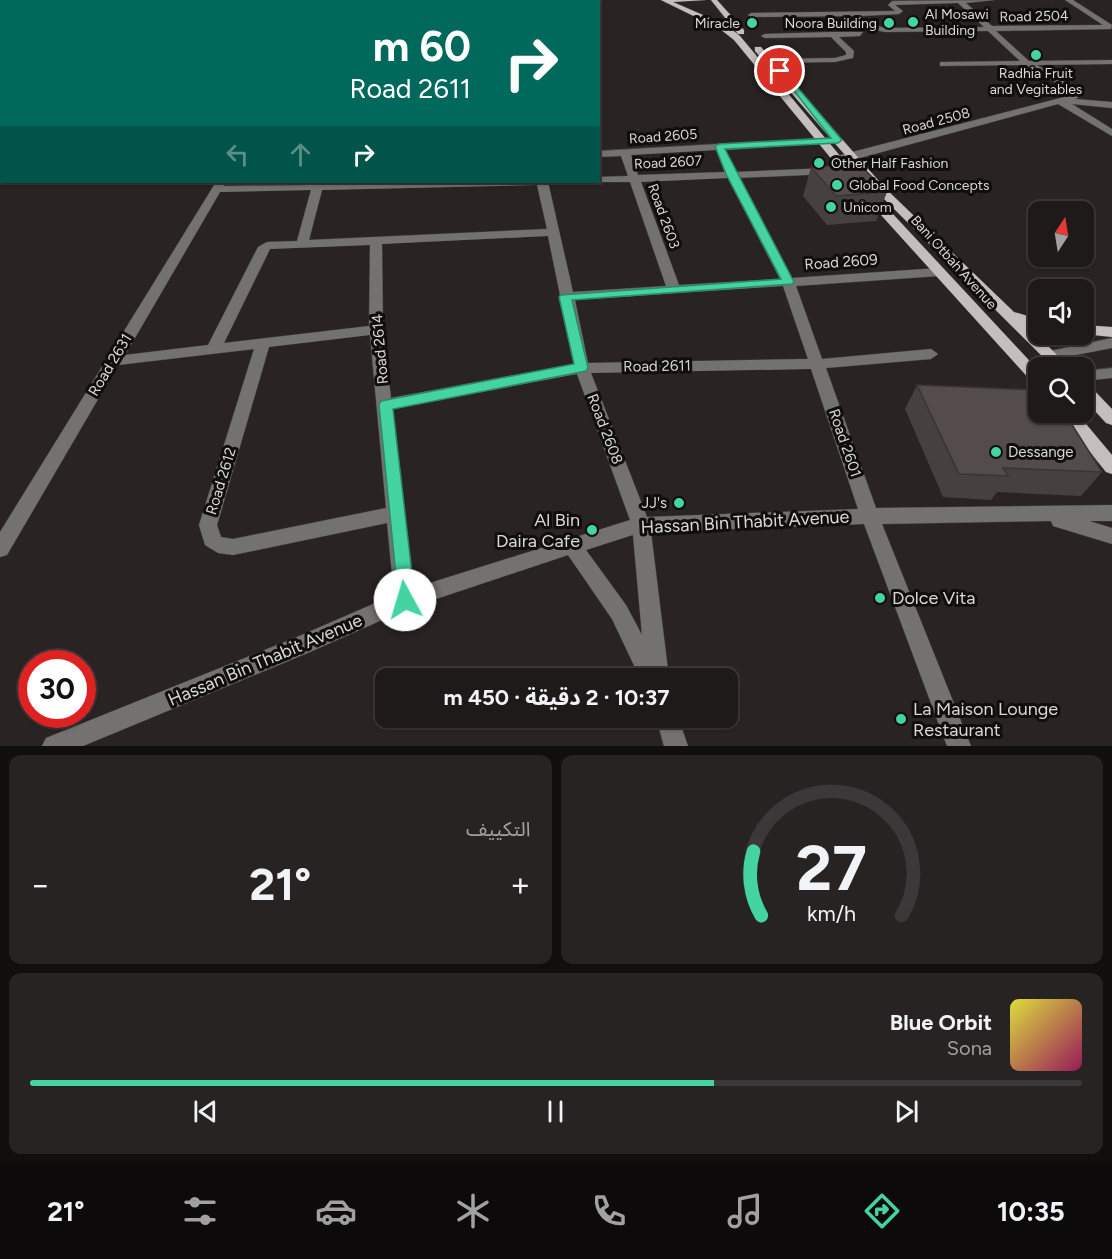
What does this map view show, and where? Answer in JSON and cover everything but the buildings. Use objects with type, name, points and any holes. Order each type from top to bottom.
[{"type":"main road","name":"Bani Otbah Avenue","points":[[663,0],[723,27],[759,61],[847,171],[939,272],[1028,363]]},
{"type":"main road","points":[[674,0],[703,0]]},
{"type":"main road","name":"Bani Otbah Avenue","points":[[714,0],[743,34],[771,61],[881,190],[1050,355]]},
{"type":"main road","points":[[1006,313],[1028,321]]},
{"type":"main road","points":[[1094,331],[1112,332]]},
{"type":"main road","points":[[1094,400],[1112,419]]},
{"type":"main road","points":[[1075,423],[1112,467]]},
{"type":"street","points":[[751,15],[897,13],[900,11],[891,5],[899,2],[991,0]]},
{"type":"street","points":[[1068,0],[1111,28]]},
{"type":"street","points":[[960,1],[1026,62],[1077,92],[1077,96],[1061,101]]},
{"type":"street","name":"Road 2504","points":[[855,14],[868,26],[885,30],[1111,28]]},
{"type":"street","points":[[759,61],[835,60],[850,56],[850,51],[832,34]]},
{"type":"street","points":[[765,36],[860,34]]},
{"type":"street","points":[[943,64],[1112,62]]},
{"type":"street","points":[[1061,101],[1112,133]]},
{"type":"street","name":"Road 2508","points":[[837,159],[852,157],[1061,101],[1112,105]]},
{"type":"street","points":[[1100,125],[1112,126]]},
{"type":"street","name":"Road 2605","points":[[600,154],[838,140]]},
{"type":"street","name":"Road 2601","points":[[719,146],[731,174],[788,282],[870,516],[959,746]]},
{"type":"street","name":"Road 2603","points":[[625,153],[674,290]]},
{"type":"street","name":"Road 2607","points":[[600,180],[847,171]]},
{"type":"street","points":[[218,185],[317,187],[493,183]]},
{"type":"street","name":"Road 2608","points":[[543,183],[582,368],[641,525],[657,668]]},
{"type":"street","name":"Road 2631","points":[[0,549],[218,185]]},
{"type":"street","points":[[303,242],[317,187]]},
{"type":"street","points":[[214,348],[262,250],[274,244],[553,232]]},
{"type":"street","name":"Road 2614","points":[[376,241],[376,330],[386,405],[405,600]]},
{"type":"street","name":"Road 2609","points":[[566,297],[939,272]]},
{"type":"street","points":[[112,361],[376,330]]},
{"type":"street","name":"Road 2612","points":[[263,343],[208,525],[210,539],[216,544],[233,547],[397,513]]},
{"type":"street","points":[[1050,355],[1112,344]]},
{"type":"street","name":"Road 2611","points":[[386,405],[582,368],[818,364],[932,354]]},
{"type":"street","points":[[1094,375],[1112,373]]},
{"type":"street","name":"Hassan Bin Thabit Avenue","points":[[54,746],[303,645],[405,600],[641,525],[870,516],[1045,516],[1112,513]]},
{"type":"street","name":"Hassan Bin Thabit Avenue","points":[[1045,516],[1112,536]]},
{"type":"street","points":[[572,546],[619,612],[647,668]]},
{"type":"street","points":[[670,728],[676,746]]},
{"type":"place","name":"Al Mosawi Building","points":[[913,22]]},
{"type":"place","name":"Miracle","points":[[752,23]]},
{"type":"place","name":"Noora Building","points":[[889,23]]},
{"type":"place","name":"Radhia Fruit and Vegitables","points":[[1036,55]]},
{"type":"place","name":"Other Half Fashion","points":[[819,163]]},
{"type":"place","name":"Global Food Concepts","points":[[837,185]]},
{"type":"place","name":"Unicom","points":[[831,207]]},
{"type":"place","name":"Dessange","points":[[996,452]]},
{"type":"place","name":"JJ's","points":[[679,503]]},
{"type":"place","name":"Al Bin Daira Cafe","points":[[592,530]]},
{"type":"place","name":"Dolce Vita","points":[[880,598]]},
{"type":"place","name":"La Maison Lounge Restaurant","points":[[901,719]]},
{"type":"route","points":[[405,600],[386,405],[582,368],[566,297],[788,282],[731,174],[719,146],[838,140],[780,71]]}]
